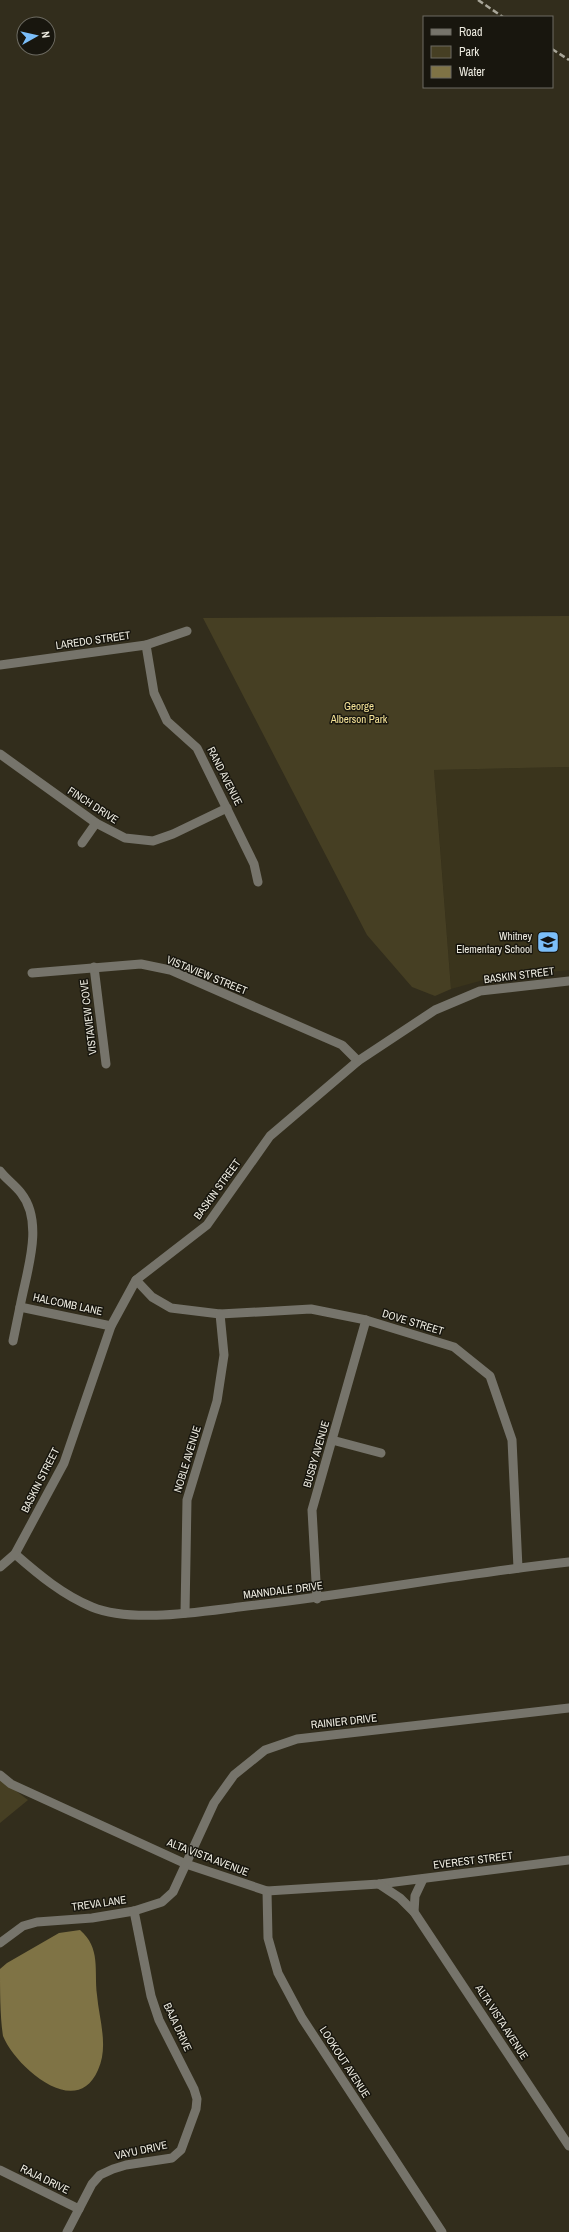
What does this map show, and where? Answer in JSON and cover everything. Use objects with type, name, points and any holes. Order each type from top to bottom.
[{"type":"street","name":"LAREDO STREET","points":[[0,665],[146,645],[187,631]]},
{"type":"street","name":"RAND AVENUE","points":[[146,645],[154,693],[167,721],[197,748],[254,864],[258,882]]},
{"type":"street","name":"FINCH DRIVE","points":[[0,754],[96,823],[125,838],[153,841],[174,834],[227,808]]},
{"type":"street","points":[[82,844],[96,823]]},
{"type":"street","name":"VISTAVIEW STREET","points":[[32,973],[141,964],[170,970],[342,1045],[358,1061]]},
{"type":"street","name":"VISTAVIEW COVE","points":[[94,967],[106,1064]]},
{"type":"street","name":"BASKIN STREET","points":[[0,1566],[15,1554],[64,1463],[111,1326],[136,1280],[207,1225],[270,1136],[358,1061],[435,1010],[480,991],[569,981]]},
{"type":"street","name":"HALCOMB LANE","points":[[0,1171],[22,1194],[31,1213],[33,1237],[13,1341]]},
{"type":"street","name":"DOVE STREET","points":[[136,1280],[152,1297],[171,1308],[220,1314],[311,1308],[366,1320],[454,1347],[490,1376],[512,1440],[518,1568]]},
{"type":"street","name":"HALCOMB LANE","points":[[20,1307],[111,1326]]},
{"type":"street","name":"NOBLE AVENUE","points":[[185,1613],[186,1500],[217,1401],[224,1355],[220,1314]]},
{"type":"street","name":"BUSBY AVENUE","points":[[317,1599],[312,1510],[366,1320]]},
{"type":"street","points":[[332,1440],[381,1453]]},
{"type":"street","name":"MANNDALE DRIVE","points":[[15,1554],[45,1581],[93,1607],[134,1615],[185,1613],[317,1599],[518,1568],[569,1562]]},
{"type":"street","name":"RAINIER DRIVE","points":[[186,1864],[214,1803],[234,1775],[264,1750],[297,1738],[569,1708]]},
{"type":"street","name":"ALTA VISTA AVENUE","points":[[0,1775],[11,1784],[186,1864],[267,1891],[379,1884],[400,1898],[414,1912],[569,2146]]},
{"type":"street","name":"EVEREST STREET","points":[[379,1884],[569,1860]]},
{"type":"street","name":"TREVA LANE","points":[[0,1943],[22,1926],[37,1922],[92,1918],[134,1910],[162,1902],[173,1892],[186,1864]]},
{"type":"street","points":[[414,1912],[415,1896],[423,1879]]},
{"type":"street","name":"LOOKOUT AVENUE","points":[[267,1891],[268,1938],[278,1973],[302,2018],[442,2232]]},
{"type":"street","name":"BAJA DRIVE","points":[[134,1910],[151,1996],[159,2020],[194,2089],[197,2099],[196,2109],[181,2150]]},
{"type":"street","name":"VAYU DRIVE","points":[[67,2232],[92,2184],[100,2176],[113,2169],[126,2165],[172,2158],[181,2150]]},
{"type":"street","name":"RAJA DRIVE","points":[[0,2170],[79,2209]]},
{"type":"shaded area","points":[[569,767],[569,970],[487,979],[451,989],[434,770]]},
{"type":"green space","name":"George Alberson Park","points":[[569,616],[569,767],[434,770],[451,989],[435,996],[412,987],[367,935],[203,618]]},
{"type":"green space","points":[[0,1779],[28,1800],[0,1823]]},
{"type":"water","points":[[80,1930],[87,1937],[94,1952],[103,2052],[98,2070],[88,2084],[76,2090],[61,2090],[47,2083],[20,2061],[3,2036],[0,1969],[7,1963],[59,1933]]},
{"type":"railway","points":[[478,0],[502,16]]},
{"type":"railway","points":[[553,50],[569,60]]},
{"type":"place","name":"Whitney Elementary School","points":[[548,942]]}]
